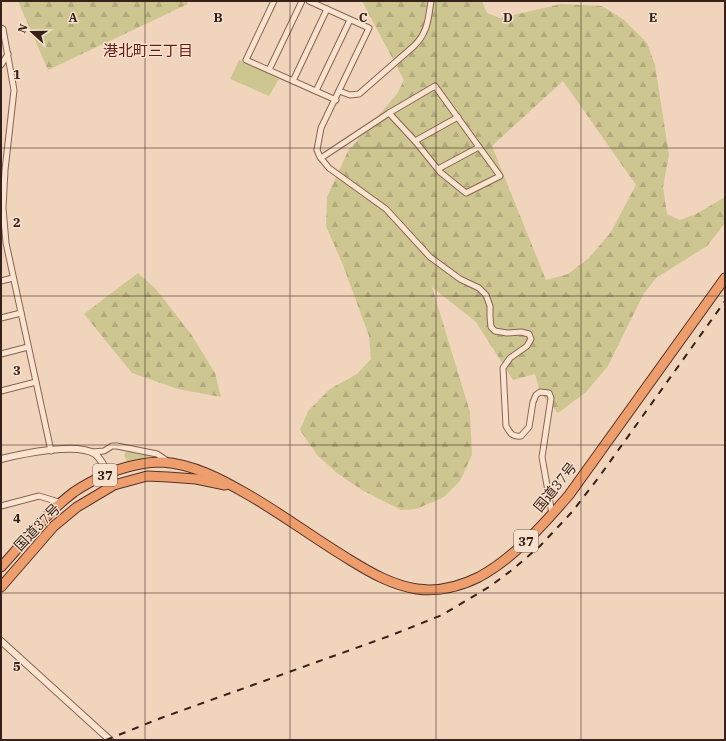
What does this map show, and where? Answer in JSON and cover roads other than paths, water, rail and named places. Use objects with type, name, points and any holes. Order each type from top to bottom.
[{"type":"highway","name":"国道37号","points":[[1,567],[41,523],[74,492],[108,473],[138,465],[161,462],[212,475],[238,488],[274,509],[337,552],[377,576],[402,586],[419,590],[447,588],[458,585],[480,576],[504,560],[552,514],[576,484],[725,278]]},
{"type":"highway","name":"国道37号","points":[[1,587],[54,526],[77,507],[114,485],[147,476],[213,482],[238,488]]},
{"type":"street","points":[[274,1],[246,60],[336,100]]},
{"type":"street","points":[[269,70],[302,1]]},
{"type":"street","points":[[309,1],[370,28],[321,128],[317,150],[329,168],[386,209],[430,256],[460,279],[479,288],[486,295],[490,306],[492,327],[495,331],[521,332],[529,334],[531,339],[527,346],[510,358],[503,368],[506,426],[510,433],[515,437],[521,436],[529,427],[533,402],[536,395],[540,392],[549,393],[551,398],[542,457],[552,514]]},
{"type":"street","points":[[339,91],[350,95],[359,94],[414,46],[422,38],[427,26],[431,1]]},
{"type":"street","points":[[293,81],[327,9]]},
{"type":"street","points":[[316,91],[350,20]]},
{"type":"street","points":[[1,28],[3,29],[14,90],[3,171],[3,244],[22,313],[51,450]]},
{"type":"street","points":[[1,65],[8,54]]},
{"type":"street","points":[[321,158],[389,113],[434,86],[500,176],[466,193],[438,169],[416,141],[389,113]]},
{"type":"street","points":[[416,141],[458,117]]},
{"type":"street","points":[[438,169],[479,147]]},
{"type":"street","points":[[1,281],[13,278]]},
{"type":"street","points":[[1,318],[22,313]]},
{"type":"street","points":[[1,354],[28,347]]},
{"type":"street","points":[[1,391],[36,382]]},
{"type":"street","points":[[92,452],[104,451],[112,446],[117,446],[157,454],[173,464]]},
{"type":"street","points":[[1,459],[51,450],[87,450],[96,454],[114,485]]},
{"type":"street","points":[[1,506],[39,496],[62,502]]},
{"type":"street","points":[[1,641],[110,740]]},
{"type":"railway","points":[[106,740],[161,718],[392,635],[442,615],[489,587],[540,546],[572,512],[599,477],[725,301]]},
{"type":"district","name":"港北町三丁目","points":[[148,50]]}]
